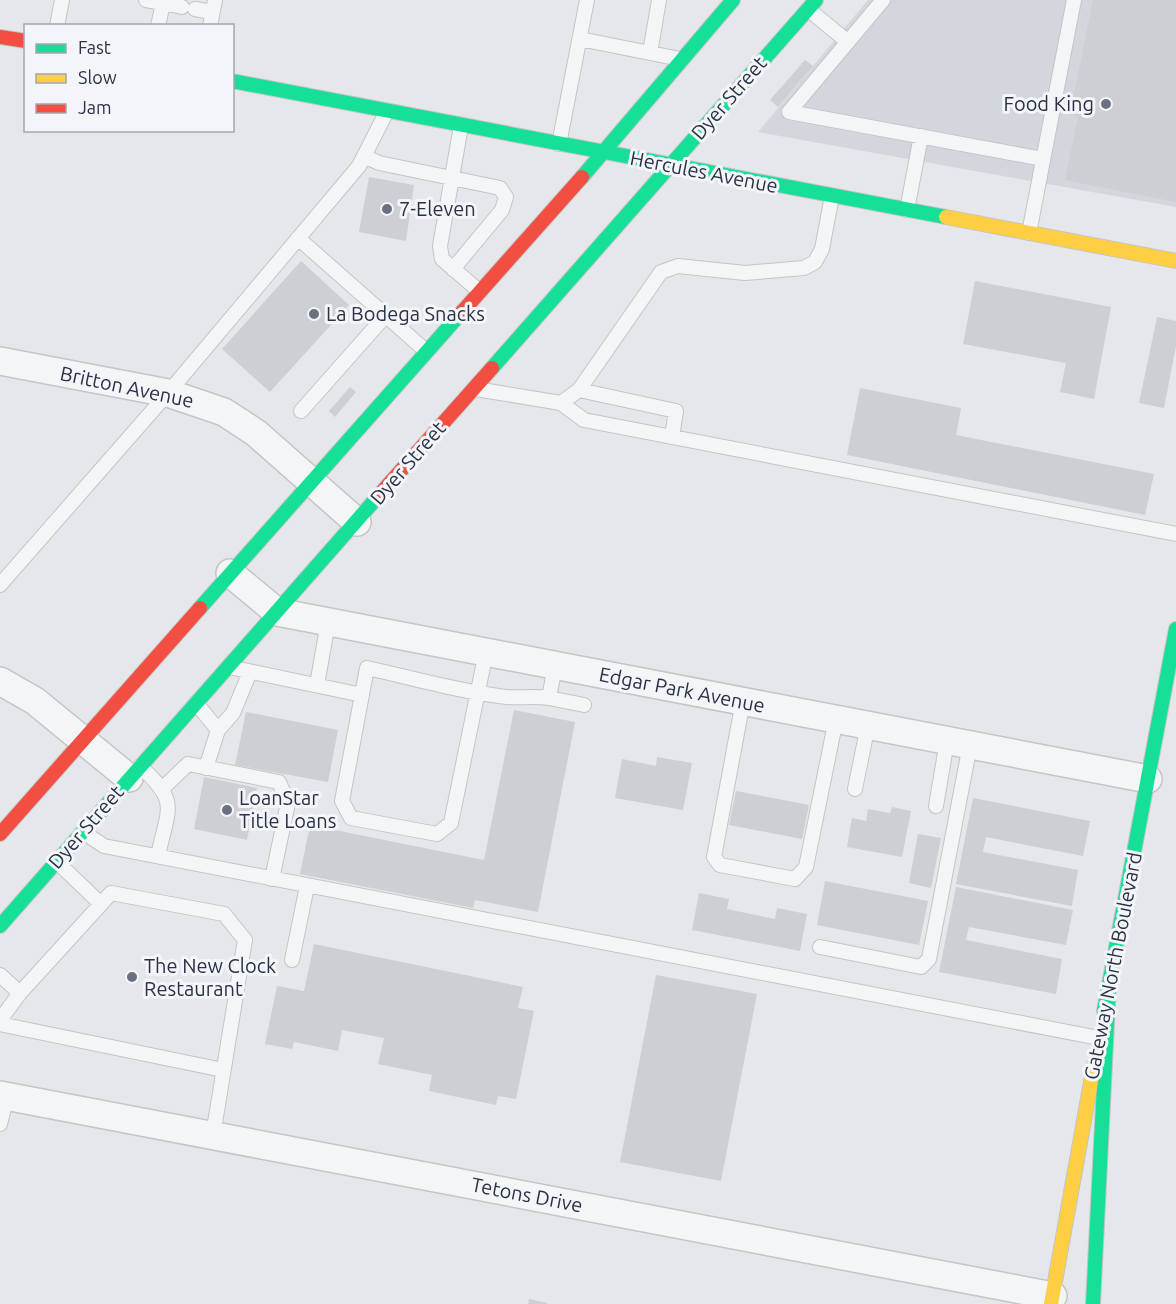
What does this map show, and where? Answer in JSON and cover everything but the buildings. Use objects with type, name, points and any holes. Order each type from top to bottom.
[{"type":"main road","points":[[0,834],[310,481],[603,153],[733,0]]},
{"type":"main road","name":"Dyer Street","points":[[0,926],[812,5]]},
{"type":"main road","points":[[0,37],[24,41]]},
{"type":"main road","name":"Hercules Avenue","points":[[234,81],[1176,261]]},
{"type":"main road","name":"Gateway North Boulevard","points":[[1052,1300],[1108,984],[1176,629]]},
{"type":"main road","points":[[1093,1304],[1108,984]]},
{"type":"street","name":"Britton Avenue","points":[[0,362],[168,393],[205,404],[243,423],[357,522]]},
{"type":"street","name":"Edgar Park Avenue","points":[[230,573],[277,612],[1148,779]]},
{"type":"street","points":[[0,681],[35,701],[84,739],[135,772]]},
{"type":"street","name":"Tetons Drive","points":[[3,1095],[1052,1300]]},
{"type":"lane","points":[[57,24],[62,0]]},
{"type":"lane","points":[[146,0],[212,13]]},
{"type":"lane","points":[[559,144],[587,0]]},
{"type":"lane","points":[[650,53],[659,0]]},
{"type":"lane","points":[[883,0],[789,112],[1043,159]]},
{"type":"lane","points":[[1029,233],[1074,0]]},
{"type":"lane","points":[[158,24],[163,2]]},
{"type":"lane","points":[[812,5],[848,42]]},
{"type":"lane","points":[[580,39],[682,60]]},
{"type":"lane","points":[[0,585],[168,393],[359,166],[387,111]]},
{"type":"lane","points":[[461,126],[441,246],[442,259],[479,291]]},
{"type":"lane","points":[[907,210],[921,136]]},
{"type":"lane","points":[[364,156],[380,163],[500,188],[506,198],[502,210],[453,269]]},
{"type":"lane","points":[[561,403],[579,390],[661,272],[678,266],[745,273],[804,268],[815,262],[822,249],[832,196]]},
{"type":"lane","points":[[298,238],[426,351]]},
{"type":"lane","points":[[301,411],[386,315]]},
{"type":"lane","points":[[474,389],[561,403],[584,420],[1176,534]]},
{"type":"lane","points":[[579,390],[676,411],[672,437]]},
{"type":"lane","points":[[317,685],[328,622]]},
{"type":"lane","points":[[486,652],[478,691],[451,823],[437,834],[351,818],[342,801],[367,668],[478,691],[509,697],[549,698],[584,705]]},
{"type":"lane","points":[[549,698],[555,666]]},
{"type":"lane","points":[[228,667],[362,695]]},
{"type":"lane","points":[[206,768],[218,730],[233,713],[250,672]]},
{"type":"lane","points":[[743,701],[714,857],[720,865],[795,879],[806,867],[836,719]]},
{"type":"lane","points":[[196,703],[218,730]]},
{"type":"lane","points":[[855,789],[868,726]]},
{"type":"lane","points":[[936,806],[958,743]]},
{"type":"lane","points":[[820,947],[921,967],[929,959],[958,743]]},
{"type":"lane","points":[[163,788],[188,764],[279,782],[288,803],[272,879]]},
{"type":"lane","points":[[135,772],[163,788],[169,804],[158,856]]},
{"type":"lane","points":[[83,832],[104,846],[1099,1038]]},
{"type":"lane","points":[[57,861],[101,904]]},
{"type":"lane","points":[[291,960],[307,886]]},
{"type":"lane","points":[[213,1135],[224,1070],[245,940],[224,914],[111,893],[20,993],[0,1022],[224,1070]]},
{"type":"lane","points":[[0,975],[20,993]]},
{"type":"lane","points":[[0,1124],[3,1095]]},
{"type":"shaded area","points":[[868,0],[1176,0],[1176,207],[758,132]]},
{"type":"traffic: fast","points":[[582,177],[733,0]]},
{"type":"traffic: fast","points":[[492,368],[816,0]]},
{"type":"traffic: fast","points":[[234,81],[946,217]]},
{"type":"traffic: fast","points":[[200,608],[462,312]]},
{"type":"traffic: fast","points":[[0,926],[381,493]]},
{"type":"traffic: fast","points":[[1104,1011],[1176,629]]},
{"type":"traffic: fast","points":[[1093,1304],[1109,984]]},
{"type":"traffic: slow","points":[[946,217],[1176,261]]},
{"type":"traffic: slow","points":[[1051,1304],[1094,1065]]},
{"type":"traffic: jam","points":[[0,37],[24,41]]},
{"type":"traffic: jam","points":[[462,312],[582,177]]},
{"type":"traffic: jam","points":[[381,493],[492,368]]},
{"type":"traffic: jam","points":[[0,834],[200,608]]},
{"type":"place","name":"Food King","points":[[1106,104]]},
{"type":"place","name":"7-Eleven","points":[[387,209]]},
{"type":"place","name":"La Bodega Snacks","points":[[314,314]]},
{"type":"place","name":"LoanStar Title Loans","points":[[227,810]]},
{"type":"place","name":"The New Clock Restaurant","points":[[132,977]]}]
